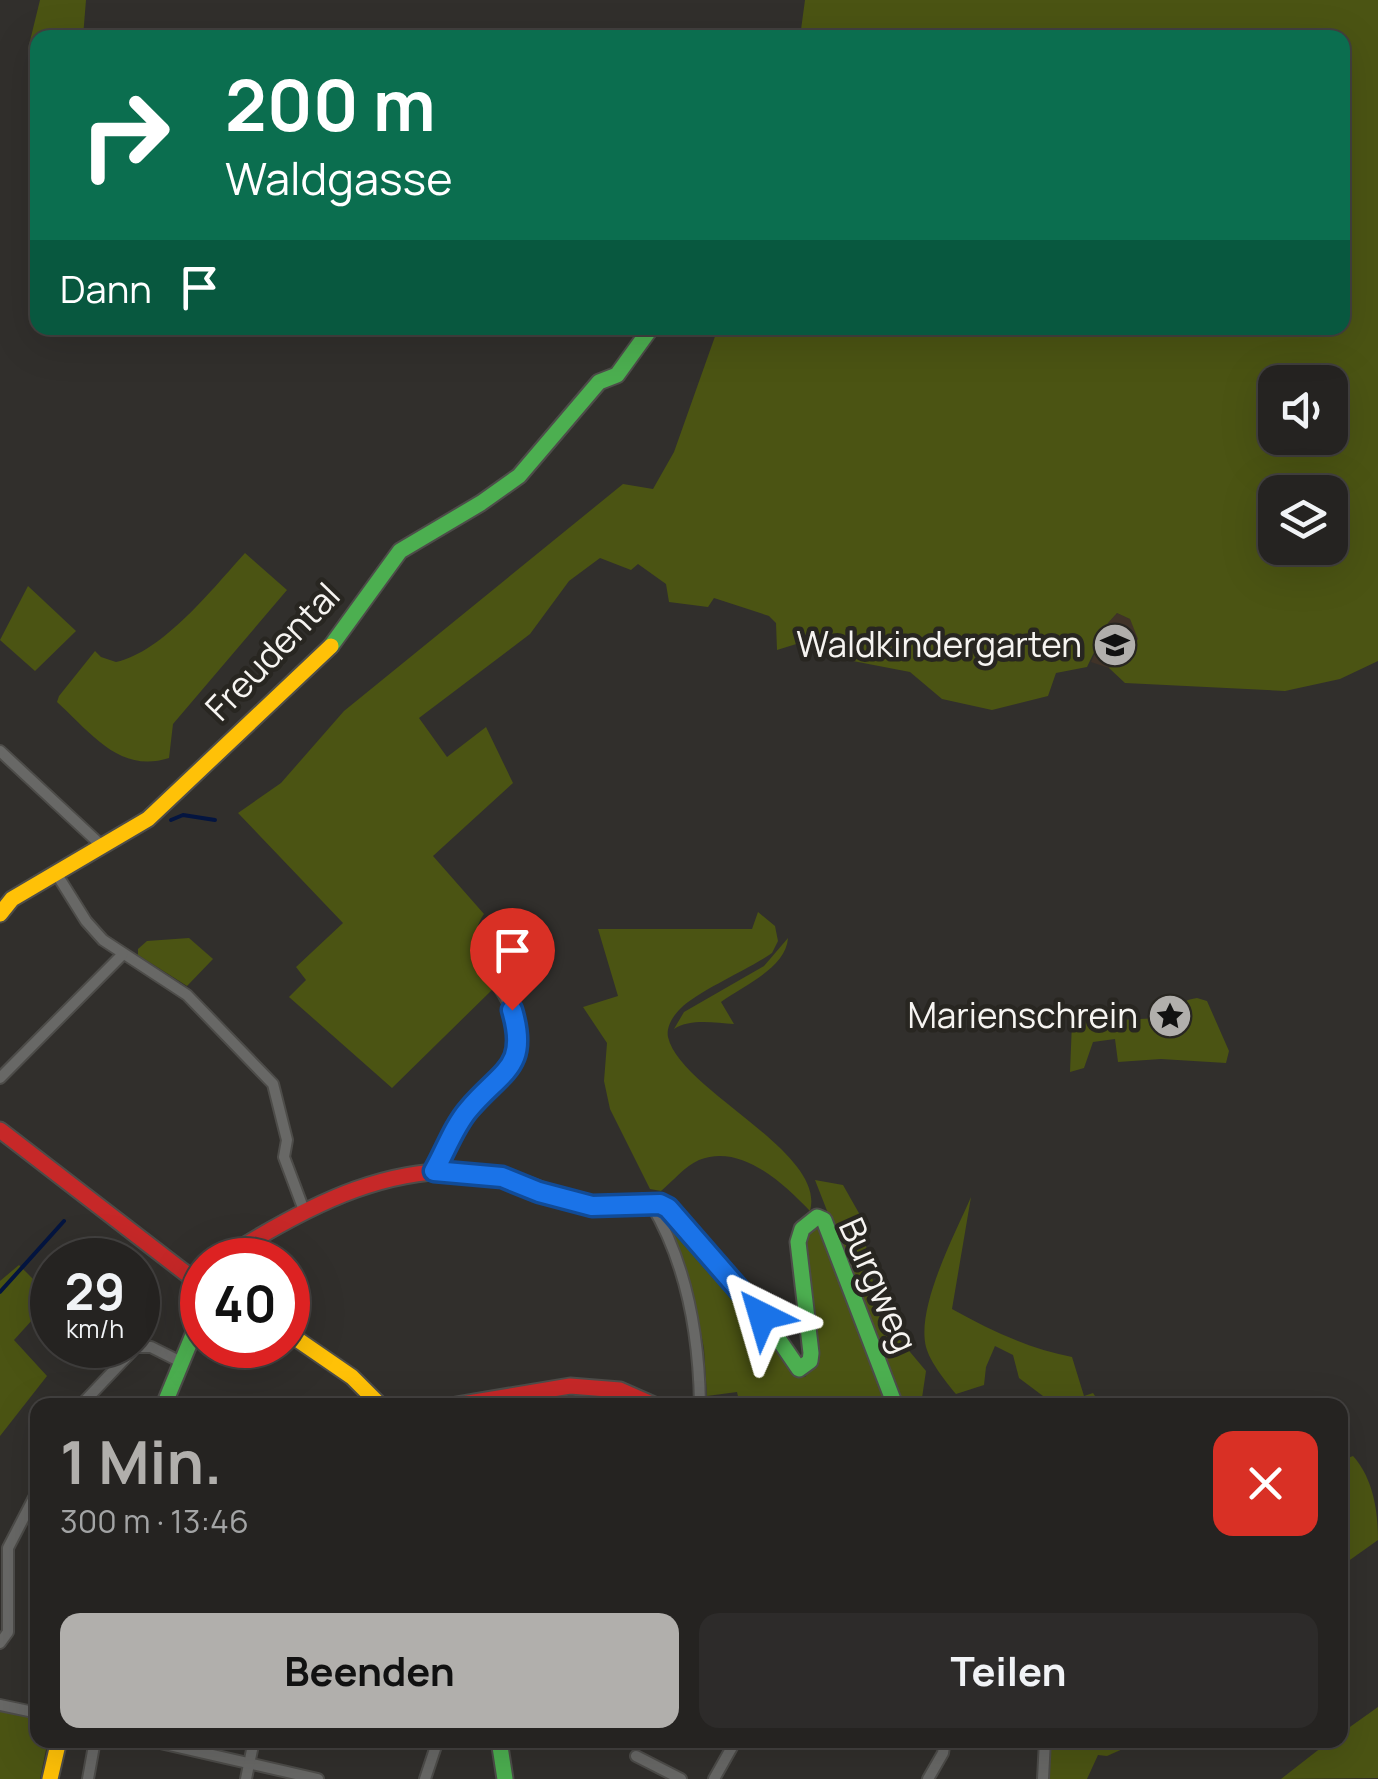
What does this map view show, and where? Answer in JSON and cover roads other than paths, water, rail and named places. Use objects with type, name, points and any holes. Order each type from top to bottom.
[{"type":"street","name":"Freudental","points":[[0,914],[12,899],[148,819],[335,642],[400,552],[519,476],[598,382],[616,376],[647,335]]},
{"type":"street","points":[[0,751],[102,846]]},
{"type":"street","points":[[56,873],[86,921],[122,954],[187,995],[274,1084],[287,1140],[284,1156],[305,1213]]},
{"type":"street","points":[[0,1078],[122,954]]},
{"type":"street","points":[[434,1171],[466,1112],[516,1055],[519,1034],[499,987]]},
{"type":"street","points":[[0,1130],[180,1268]]},
{"type":"street","points":[[261,1238],[354,1192],[434,1171],[502,1177],[592,1206],[651,1204],[690,1301],[700,1355],[700,1398]]},
{"type":"street","name":"Burgweg","points":[[651,1204],[668,1208],[708,1252],[799,1368],[810,1361],[811,1353],[798,1242],[808,1221],[824,1220],[893,1398]]},
{"type":"street","points":[[88,1398],[136,1347],[144,1345],[180,1361],[167,1398]]},
{"type":"street","points":[[310,1348],[373,1398]]},
{"type":"street","points":[[498,1398],[570,1386],[620,1390],[638,1398]]},
{"type":"street","points":[[0,1644],[8,1632],[8,1548],[30,1505]]},
{"type":"street","points":[[0,1705],[30,1712]]},
{"type":"street","points":[[50,1779],[58,1748]]},
{"type":"street","points":[[88,1779],[94,1748]]},
{"type":"street","points":[[184,1748],[318,1779]]},
{"type":"street","points":[[246,1779],[252,1748]]},
{"type":"street","points":[[424,1779],[435,1748]]},
{"type":"street","points":[[500,1748],[505,1779]]},
{"type":"street","points":[[714,1779],[731,1748]]},
{"type":"street","points":[[928,1779],[943,1748]]},
{"type":"street","points":[[1043,1779],[1045,1748]]},
{"type":"street","points":[[636,1756],[675,1778]]},
{"type":"waterway","points":[[171,820],[183,815],[215,820]]},
{"type":"waterway","points":[[0,1292],[64,1221]]},
{"type":"place","name":"Waldkindergarten","points":[[1115,645]]},
{"type":"place","name":"Marienschrein","points":[[1170,1016]]}]
